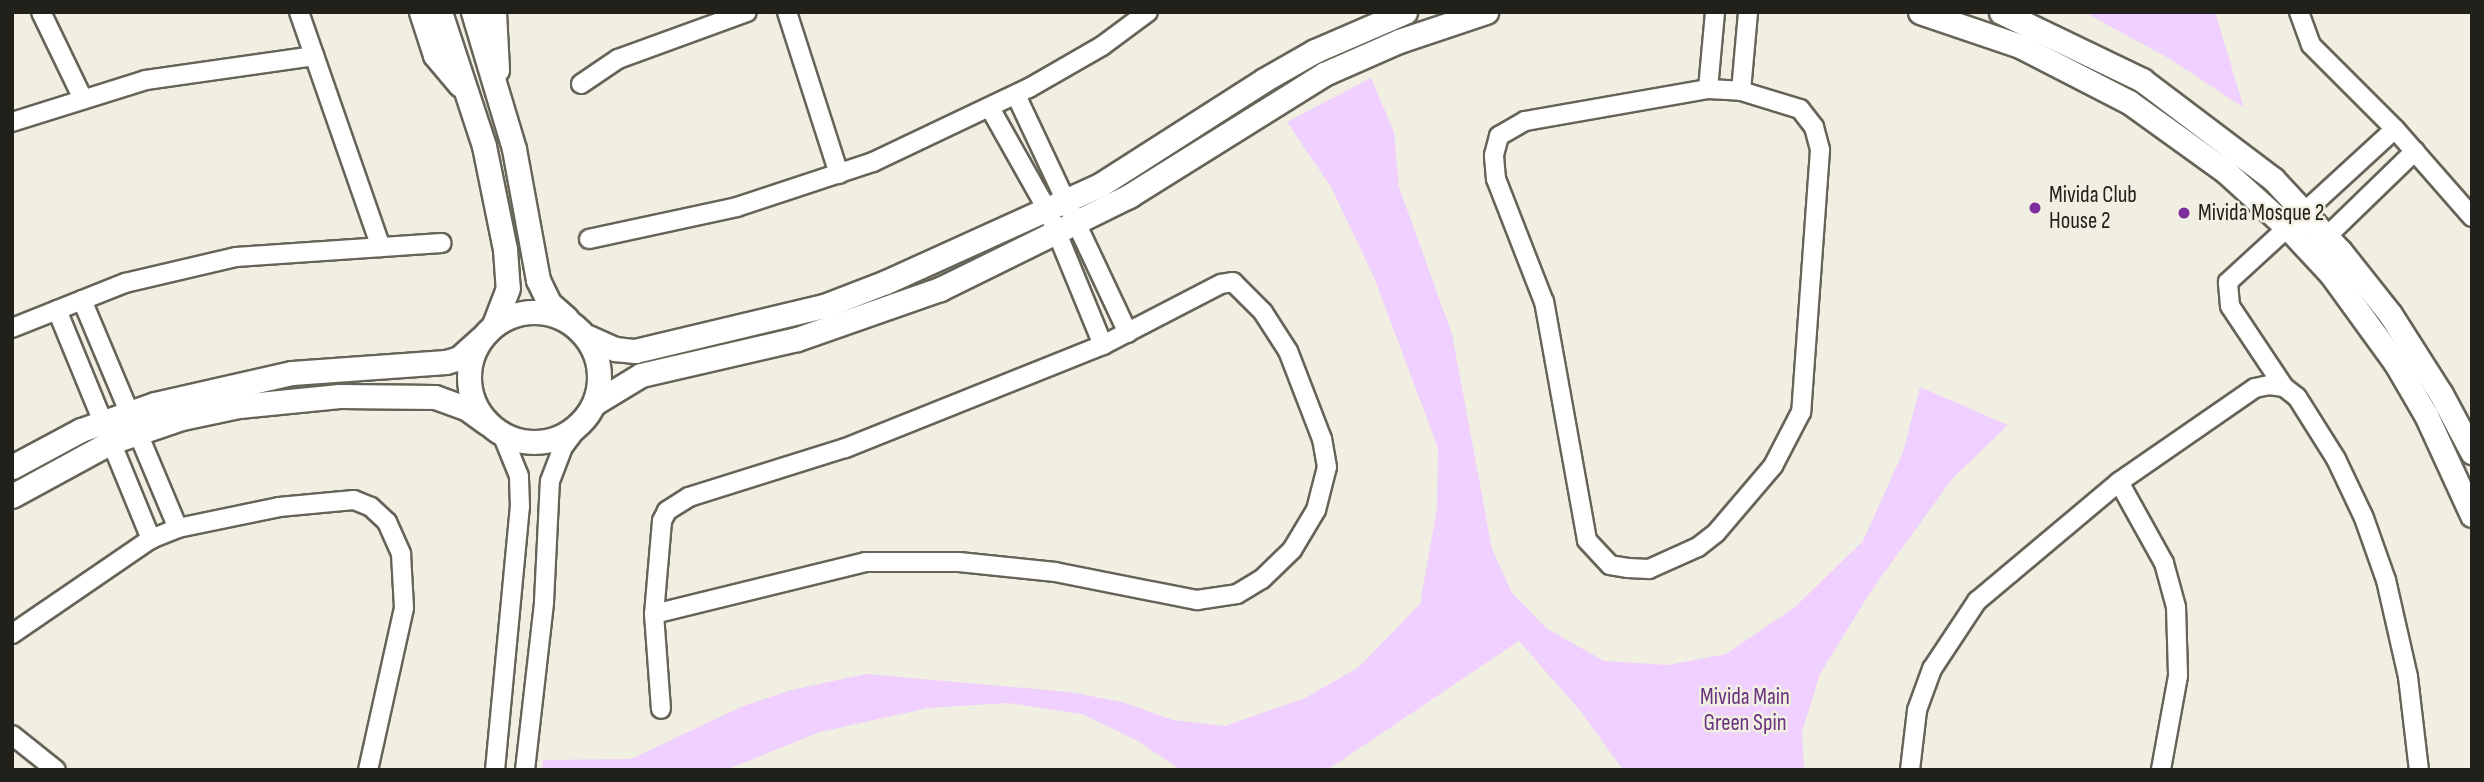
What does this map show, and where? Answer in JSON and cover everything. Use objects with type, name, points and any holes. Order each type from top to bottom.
[{"type":"street","points":[[41,12],[82,97]]},
{"type":"street","points":[[299,12],[381,247]]},
{"type":"street","points":[[421,12],[435,55],[464,83]]},
{"type":"street","points":[[440,12],[494,186],[505,249],[508,288],[469,373],[476,408],[495,428],[515,461],[520,499],[495,770]]},
{"type":"street","points":[[473,12],[523,186],[538,280],[549,303],[580,330],[598,358],[600,381],[589,412],[563,447],[550,481],[544,602],[525,770]]},
{"type":"street","points":[[464,83],[491,73],[499,58],[494,12]]},
{"type":"street","points":[[581,84],[587,75],[618,59],[747,12]]},
{"type":"street","points":[[787,12],[839,174]]},
{"type":"street","points":[[589,239],[711,214],[839,174],[1016,95],[1102,46],[1148,12]]},
{"type":"street","points":[[12,467],[102,421],[261,378],[446,362],[471,349],[487,332],[528,311],[551,313],[615,349],[635,351],[824,306],[1058,206],[1136,164],[1294,62],[1405,12]]},
{"type":"street","points":[[12,496],[111,442],[239,406],[340,396],[435,397],[466,408],[495,428],[542,442],[564,436],[589,412],[641,374],[756,350],[881,312],[1068,228],[1324,74],[1399,41],[1486,12]]},
{"type":"street","points":[[1708,89],[1716,12]]},
{"type":"street","points":[[1741,91],[1748,12]]},
{"type":"street","points":[[1920,12],[2020,46],[2129,102],[2298,221]]},
{"type":"street","points":[[2001,12],[2105,60],[2181,106],[2273,179],[2298,221],[2413,348],[2472,452]]},
{"type":"street","points":[[2299,12],[2311,45],[2395,129],[2472,217]]},
{"type":"street","points":[[12,122],[82,97],[192,71],[314,56]]},
{"type":"street","points":[[1708,89],[1741,91],[1800,109],[1814,127],[1820,150],[1801,412],[1773,466],[1716,533],[1649,569],[1610,565],[1587,540],[1544,302],[1496,178],[1494,155],[1499,136],[1525,121],[1708,89]]},
{"type":"street","points":[[1016,95],[1068,228],[1128,333]]},
{"type":"street","points":[[990,108],[1058,206]]},
{"type":"street","points":[[2395,129],[2298,221],[2235,273],[2226,294],[2230,306],[2284,387],[2297,397],[2336,459],[2375,549],[2408,677],[2418,770]]},
{"type":"street","points":[[2318,244],[2415,151]]},
{"type":"street","points":[[1068,228],[1103,345]]},
{"type":"street","points":[[12,328],[125,283],[236,257],[442,243]]},
{"type":"street","points":[[2318,244],[2426,415],[2472,515]]},
{"type":"street","points":[[654,614],[865,562],[959,562],[1055,572],[1198,600],[1237,594],[1262,579],[1292,550],[1316,510],[1327,467],[1309,399],[1263,312],[1233,282],[1221,284],[1103,345],[845,447],[675,505],[662,521],[654,614],[661,709]]},
{"type":"street","points":[[82,300],[136,434],[178,528]]},
{"type":"street","points":[[57,310],[151,539]]},
{"type":"street","points":[[1910,770],[1924,689],[1952,632],[1992,587],[2119,482],[2255,388],[2284,387]]},
{"type":"street","points":[[2119,482],[2164,563],[2176,607],[2178,676],[2161,770]]},
{"type":"street","points":[[12,634],[151,539],[178,528],[279,507],[354,499],[371,507],[387,522],[401,554],[404,608],[368,770]]},
{"type":"street","points":[[12,734],[56,770]]},
{"type":"green space","points":[[2084,12],[2215,12],[2244,108],[2170,59]]},
{"type":"green space","name":"Mivida Main Green Spin","points":[[1371,78],[1394,132],[1399,187],[1452,334],[1492,549],[1512,593],[1546,628],[1604,661],[1668,665],[1726,654],[1795,607],[1863,541],[1903,452],[1920,387],[2008,425],[1952,479],[1871,591],[1820,674],[1802,732],[1804,770],[1623,770],[1582,713],[1519,641],[1327,770],[1181,770],[1138,741],[1082,714],[1008,703],[928,708],[820,732],[726,770],[542,770],[543,760],[631,759],[743,706],[791,690],[866,674],[1069,692],[1122,702],[1173,720],[1225,726],[1305,698],[1359,667],[1420,604],[1437,508],[1438,448],[1373,275],[1331,187],[1287,122]]},
{"type":"place","name":"Mivida Club House 2","points":[[2035,208]]},
{"type":"place","name":"Mivida Mosque 2","points":[[2184,213]]}]
